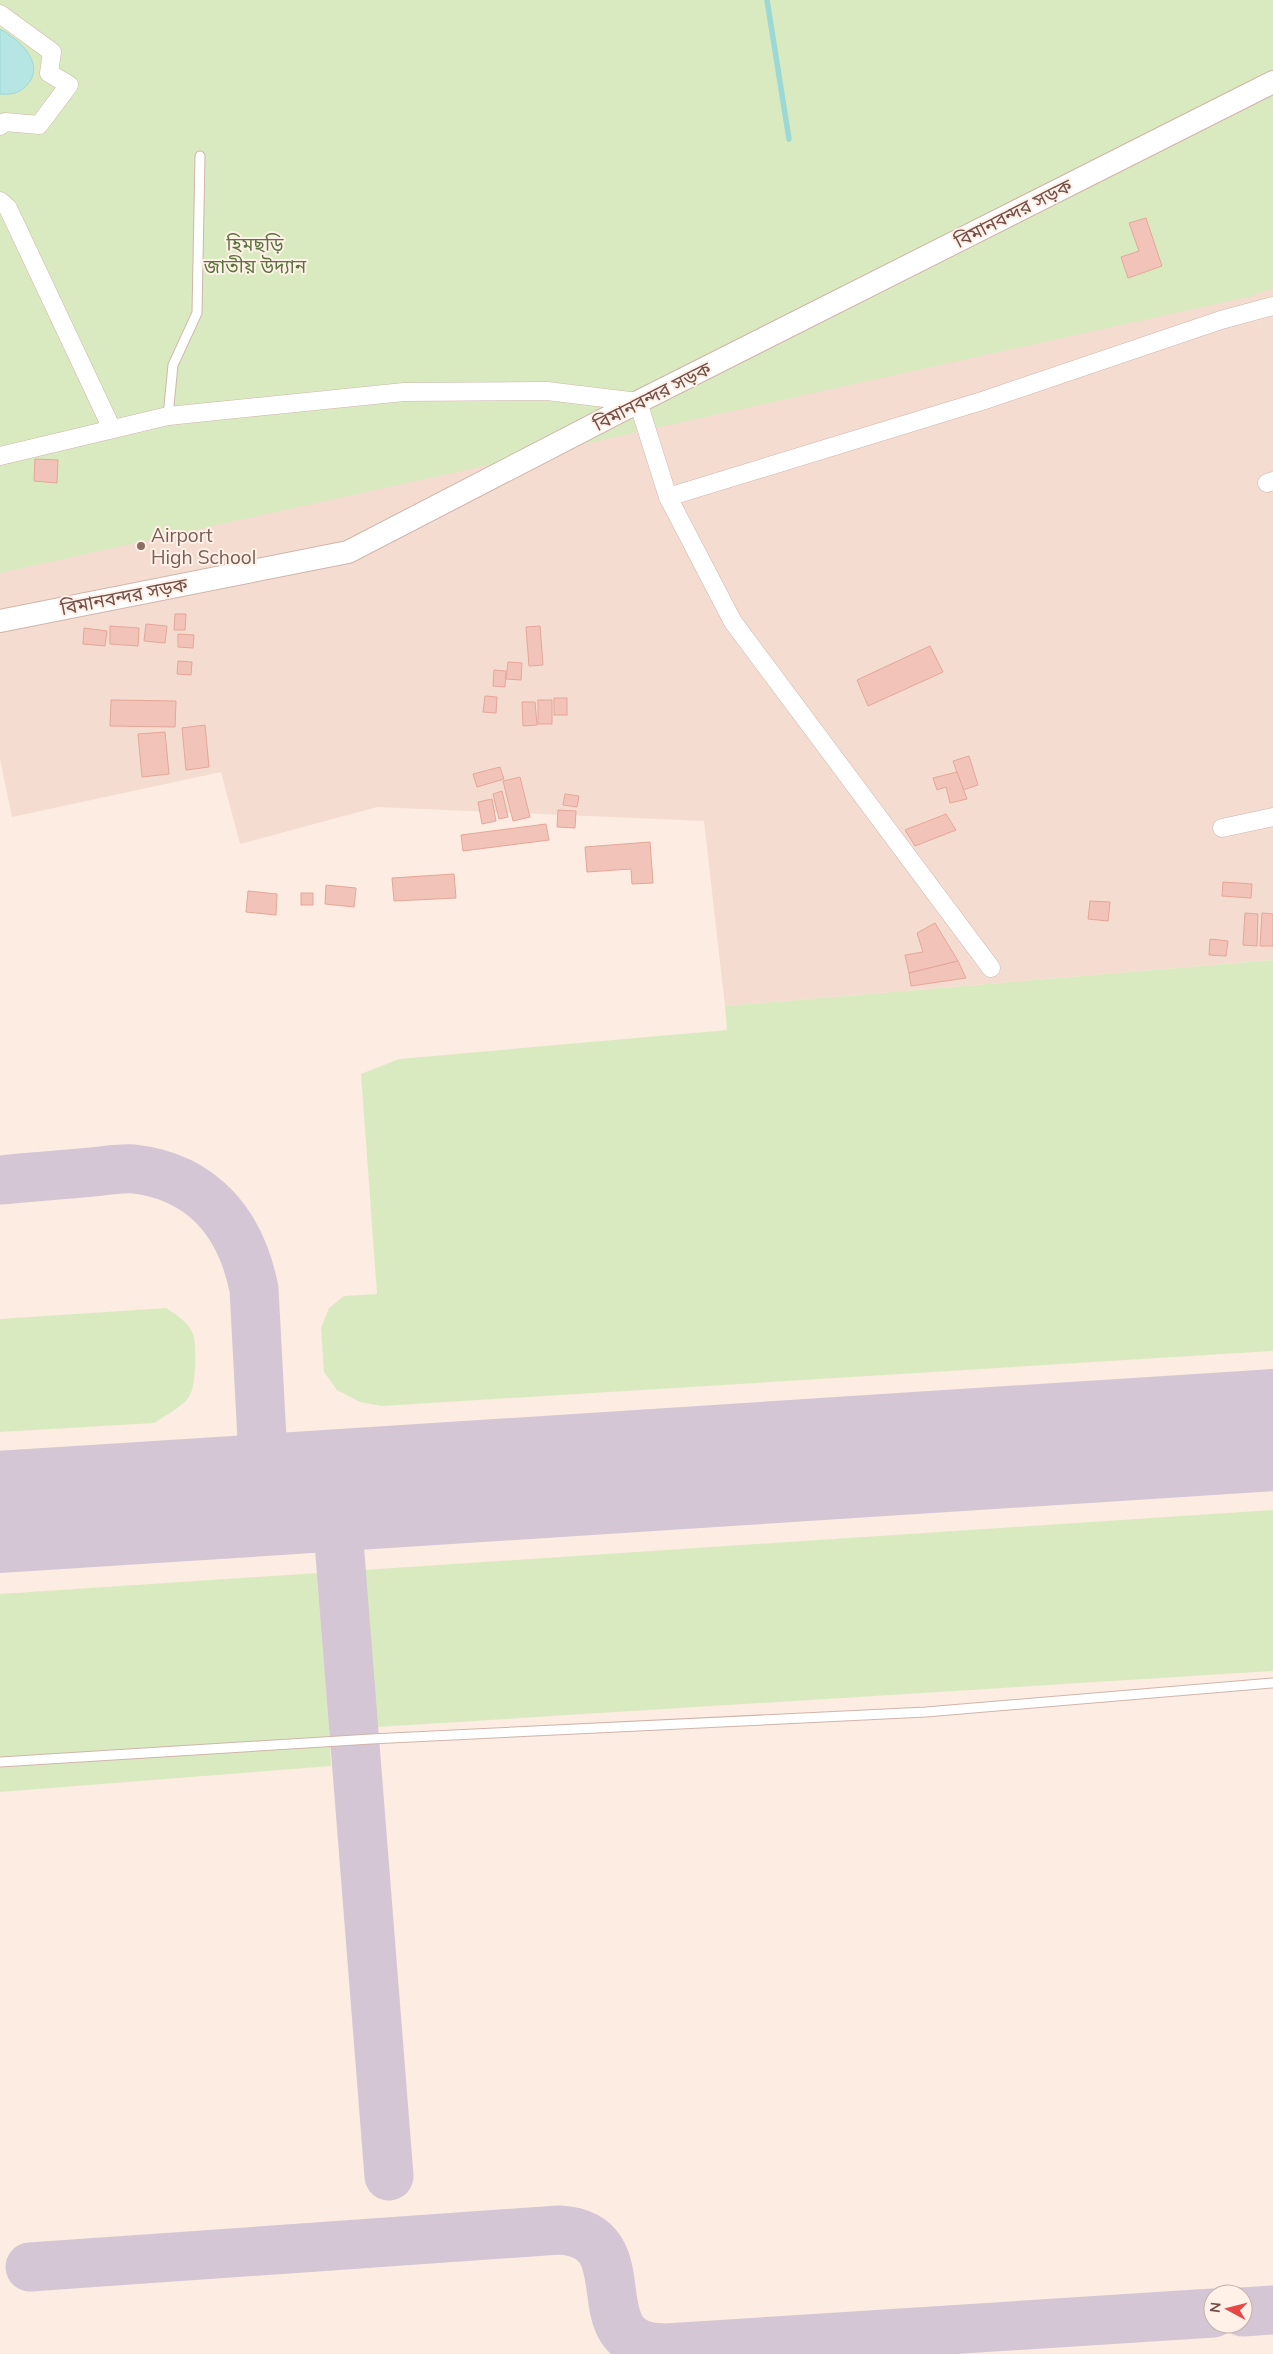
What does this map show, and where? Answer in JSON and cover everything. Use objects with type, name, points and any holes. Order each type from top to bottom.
[{"type":"street","points":[[0,14],[52,52],[49,73],[68,85],[39,125],[5,122],[0,126]]},
{"type":"street","name":"বিমানবন্দর সড়ক","points":[[0,620],[348,552],[638,402],[1273,82]]},
{"type":"street","points":[[0,200],[8,208],[112,429]]},
{"type":"street","points":[[668,497],[985,400],[1221,320],[1273,306]]},
{"type":"street","points":[[0,456],[168,416],[404,392],[547,391],[638,402],[668,497],[733,622],[991,968]]},
{"type":"street","points":[[1222,828],[1273,817]]},
{"type":"lane","points":[[168,416],[173,365],[197,313],[200,156]]},
{"type":"lane","points":[[0,1762],[371,1740],[926,1712],[1273,1683]]},
{"type":"shaded area","points":[[1273,0],[1273,960],[725,1006],[704,821],[377,807],[240,844],[221,772],[12,817],[0,759],[0,94]]},
{"type":"green space","name":"হিমছড়ি জাতীয় উদ্যান","points":[[0,0],[1273,0],[1273,288],[1248,297],[0,573]]},
{"type":"green space","points":[[1273,960],[1273,1351],[382,1406],[360,1402],[337,1390],[324,1372],[321,1328],[329,1308],[344,1296],[377,1294],[361,1074],[399,1059],[727,1030],[725,1006]]},
{"type":"green space","points":[[166,1308],[185,1322],[191,1330],[194,1339],[194,1383],[190,1395],[179,1407],[154,1423],[0,1432],[0,1319]]},
{"type":"green space","points":[[1273,1510],[1273,1671],[329,1730],[331,1766],[0,1792],[0,1594]]},
{"type":"water","points":[[0,29],[21,45],[32,59],[34,67],[33,76],[28,84],[22,90],[12,94],[0,94]]},
{"type":"building","points":[[1146,218],[1162,266],[1128,278],[1121,257],[1139,251],[1129,223]]},
{"type":"building","points":[[35,459],[58,460],[57,483],[34,481]]},
{"type":"building","points":[[175,614],[186,614],[185,630],[174,630]]},
{"type":"building","points":[[146,624],[167,626],[165,643],[144,641]]},
{"type":"building","points":[[110,626],[139,628],[138,646],[110,644]]},
{"type":"building","points":[[540,626],[543,665],[529,666],[526,627]]},
{"type":"building","points":[[84,628],[107,631],[105,646],[83,644]]},
{"type":"building","points":[[178,634],[194,635],[193,648],[178,647]]},
{"type":"building","points":[[930,646],[943,672],[868,706],[857,680]]},
{"type":"building","points":[[178,661],[192,662],[191,675],[177,674]]},
{"type":"building","points":[[508,662],[522,663],[521,680],[506,679]]},
{"type":"building","points":[[494,670],[506,671],[505,687],[493,686]]},
{"type":"building","points":[[485,696],[497,697],[496,713],[483,712]]},
{"type":"building","points":[[554,698],[567,698],[567,715],[554,715]]},
{"type":"building","points":[[111,700],[176,701],[175,727],[110,726]]},
{"type":"building","points":[[538,700],[552,700],[552,724],[538,724]]},
{"type":"building","points":[[522,702],[535,702],[537,725],[523,726]]},
{"type":"building","points":[[205,725],[209,767],[186,770],[182,728]]},
{"type":"building","points":[[165,732],[169,774],[142,777],[138,734]]},
{"type":"building","points":[[969,756],[978,785],[963,790],[953,761]]},
{"type":"building","points":[[500,767],[504,779],[477,787],[473,774]]},
{"type":"building","points":[[957,772],[967,799],[950,803],[946,787],[937,790],[933,778]]},
{"type":"building","points":[[520,777],[530,817],[513,821],[503,781]]},
{"type":"building","points":[[502,791],[508,817],[499,819],[493,794]]},
{"type":"building","points":[[565,794],[579,796],[577,807],[563,805]]},
{"type":"building","points":[[492,799],[496,821],[482,824],[478,802]]},
{"type":"building","points":[[558,810],[576,811],[575,828],[557,827]]},
{"type":"building","points":[[946,814],[956,830],[915,846],[905,830]]},
{"type":"building","points":[[546,824],[549,840],[463,851],[461,835]]},
{"type":"building","points":[[650,842],[653,883],[632,884],[631,869],[587,872],[585,847]]},
{"type":"building","points":[[454,874],[456,898],[394,901],[392,878]]},
{"type":"building","points":[[1223,882],[1252,884],[1251,898],[1222,896]]},
{"type":"building","points":[[326,885],[356,888],[354,907],[325,904]]},
{"type":"building","points":[[248,891],[277,894],[276,915],[246,912]]},
{"type":"building","points":[[301,893],[313,893],[313,905],[301,905]]},
{"type":"building","points":[[1090,901],[1110,902],[1108,921],[1088,919]]},
{"type":"building","points":[[1245,913],[1258,914],[1257,946],[1243,945]]},
{"type":"building","points":[[1262,913],[1273,914],[1273,946],[1260,946]]},
{"type":"building","points":[[935,923],[958,961],[909,973],[905,955],[923,952],[917,933]]},
{"type":"building","points":[[1210,939],[1228,941],[1226,956],[1209,955]]},
{"type":"building","points":[[958,961],[966,978],[911,986],[909,973]]},
{"type":"waterway","points":[[767,0],[789,139]]},
{"type":"taxiway","points":[[0,1180],[134,1169],[158,1174],[180,1182],[199,1193],[215,1208],[229,1225],[239,1244],[248,1266],[254,1289],[262,1439]]},
{"type":"taxiway","points":[[217,1498],[236,1489],[249,1476],[258,1459],[262,1439],[265,1452],[274,1471],[298,1486],[322,1491]]},
{"type":"taxiway","points":[[335,1491],[389,2176]]},
{"type":"taxiway","points":[[30,2267],[559,2230],[586,2237],[601,2251],[608,2270],[615,2312],[622,2330],[638,2343],[666,2348],[1203,2314]]},
{"type":"taxiway","points":[[1253,2311],[1273,2310]]},
{"type":"runway","points":[[0,1512],[1273,1430]]},
{"type":"place","name":"Airport High School","points":[[141,546]]}]
